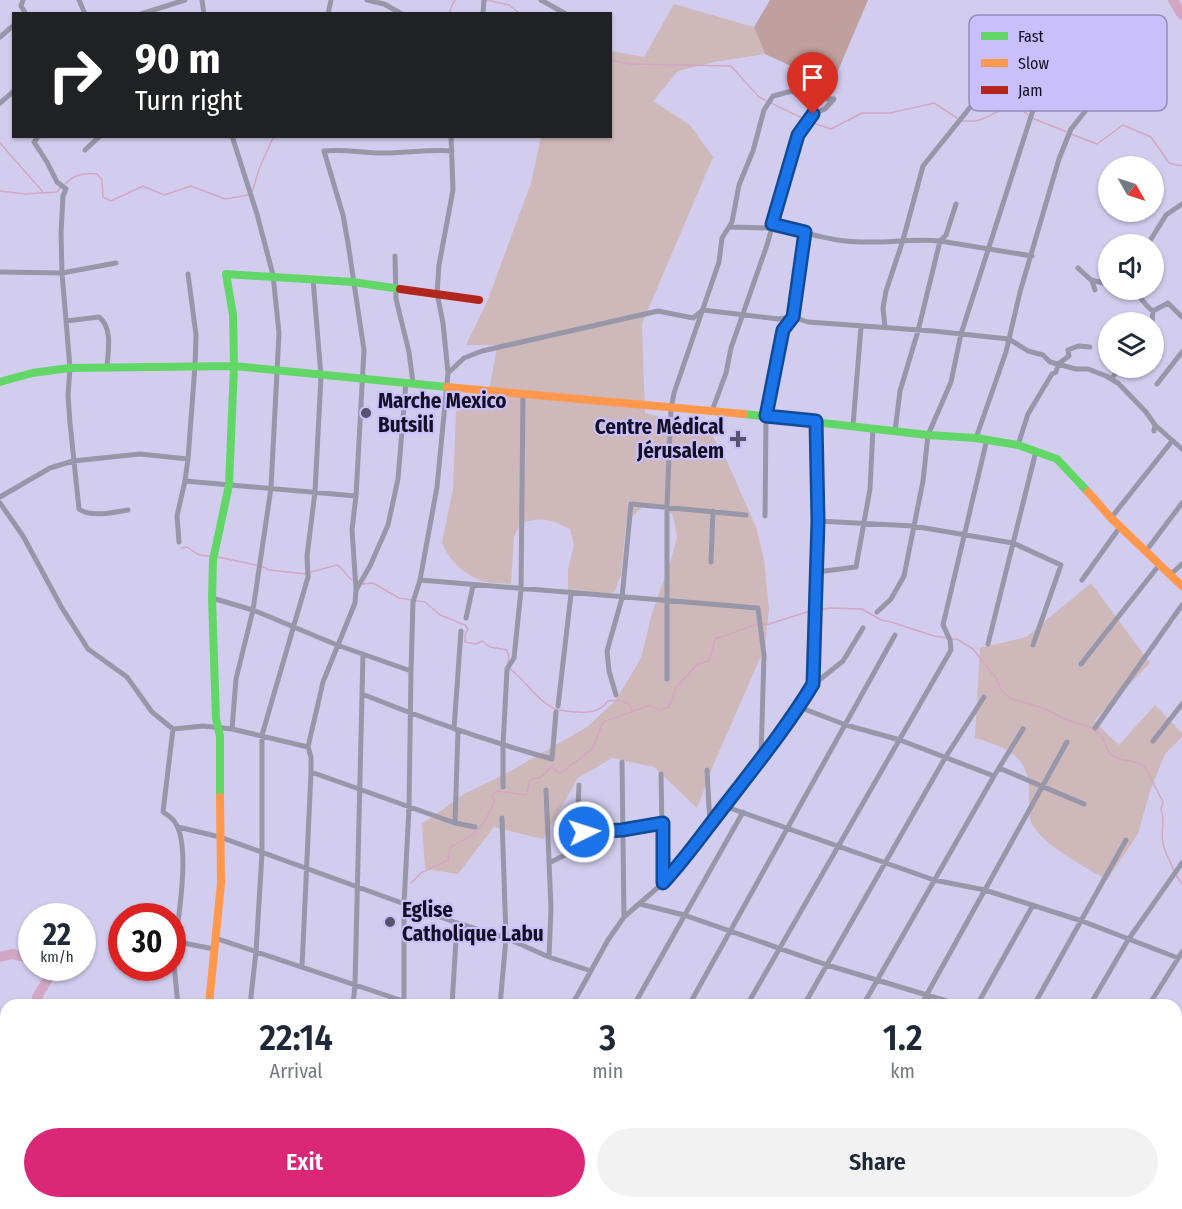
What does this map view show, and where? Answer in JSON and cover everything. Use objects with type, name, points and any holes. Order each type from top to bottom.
[{"type":"street","points":[[147,12],[185,0]]},
{"type":"street","points":[[367,0],[385,2],[399,12]]},
{"type":"street","points":[[541,0],[562,12]]},
{"type":"street","points":[[0,37],[12,27]]},
{"type":"street","points":[[667,679],[667,506],[671,409],[680,373],[719,262],[722,238],[735,212],[734,203],[739,185],[753,151],[767,106],[773,96],[792,91],[809,98],[834,99],[825,109],[808,120],[798,135],[744,315],[731,348],[729,364],[712,411]]},
{"type":"street","points":[[0,103],[12,93]]},
{"type":"street","points":[[885,327],[883,308],[886,291],[903,240],[923,166],[969,108]]},
{"type":"street","points":[[877,612],[891,599],[904,576],[923,481],[928,435],[951,382],[961,334],[1033,111]]},
{"type":"street","points":[[976,438],[1009,339],[1020,292],[1059,159],[1071,129],[1085,111]]},
{"type":"street","points":[[37,138],[34,142],[59,184],[66,189],[63,196],[61,233],[70,368],[68,395],[80,509],[107,513],[128,510]]},
{"type":"street","points":[[85,150],[98,138]]},
{"type":"street","points":[[232,729],[236,679],[253,610],[271,488],[279,333],[273,275],[233,138]]},
{"type":"street","points":[[404,999],[404,904],[409,807],[414,600],[438,487],[448,373],[443,323],[437,294],[439,265],[453,190],[451,138]]},
{"type":"street","points":[[302,967],[311,772],[308,747],[323,682],[356,603],[352,530],[364,379],[364,350],[343,215],[324,151],[379,153],[452,151]]},
{"type":"street","points":[[895,431],[900,391],[918,331],[940,242],[946,235],[956,204]]},
{"type":"street","points":[[1154,234],[1166,215],[1182,204]]},
{"type":"street","points":[[772,224],[845,241],[879,242],[918,239],[1032,256]]},
{"type":"street","points":[[729,227],[769,228],[772,224]]},
{"type":"street","points":[[765,516],[766,416],[783,330],[793,317],[805,232]]},
{"type":"street","points":[[356,590],[370,566],[388,525],[398,479],[409,383],[410,352],[395,287],[396,256]]},
{"type":"street","points":[[0,272],[63,273],[116,263]]},
{"type":"street","points":[[1078,268],[1091,280],[1095,290]]},
{"type":"street","points":[[179,542],[177,516],[186,481],[195,366],[196,335],[188,274]]},
{"type":"street","points":[[209,999],[221,883],[220,736],[216,719],[213,558],[228,486],[234,366],[233,315],[226,274],[273,275],[354,282],[479,300]]},
{"type":"street","points":[[251,999],[262,853],[262,735],[295,627],[308,574],[307,556],[315,492],[321,376],[313,279]]},
{"type":"street","points":[[1091,280],[1098,282]]},
{"type":"street","points":[[1141,300],[1153,311],[1167,303],[1182,317]]},
{"type":"street","points":[[448,373],[464,358],[495,347],[658,311],[693,318],[703,310],[778,319],[793,317],[808,322],[861,327],[961,334],[1009,339],[1028,351],[1043,355],[1050,362],[1076,369],[1088,369],[1111,379],[1118,383],[1146,412],[1154,428],[1182,449]]},
{"type":"street","points":[[66,321],[99,317],[105,322],[108,336],[107,368]]},
{"type":"street","points":[[853,425],[861,327]]},
{"type":"street","points":[[1018,445],[1028,414],[1056,372],[1058,364],[1069,356],[1068,350],[1078,346],[1090,347]]},
{"type":"street","points":[[1157,384],[1182,352]]},
{"type":"street","points":[[0,382],[33,373],[70,368],[234,366],[276,372],[766,416],[928,435],[987,439],[1036,450],[1057,459],[1068,468],[1111,518],[1182,585]]},
{"type":"street","points":[[503,787],[508,667],[514,658],[521,590],[523,395]]},
{"type":"street","points":[[813,684],[818,521],[816,421]]},
{"type":"street","points":[[817,572],[856,567],[870,489],[873,428]]},
{"type":"street","points":[[751,999],[951,650],[943,625],[987,439]]},
{"type":"street","points":[[1111,518],[1172,441]]},
{"type":"street","points":[[988,644],[1036,450]]},
{"type":"street","points":[[0,497],[50,468],[74,461],[140,454],[188,459]]},
{"type":"street","points":[[186,481],[356,496]]},
{"type":"street","points":[[0,503],[23,537],[62,608],[88,649],[127,677],[152,712],[173,729],[203,726],[232,729],[308,747]]},
{"type":"street","points":[[1146,551],[1182,503]]},
{"type":"street","points":[[616,695],[609,671],[607,651],[622,598],[631,504],[746,515]]},
{"type":"street","points":[[711,562],[713,511]]},
{"type":"street","points":[[818,521],[913,526],[1013,543],[1061,565],[1033,645]]},
{"type":"street","points":[[1082,580],[1120,526]]},
{"type":"street","points":[[1081,664],[1160,564]]},
{"type":"street","points":[[1171,574],[1182,564]]},
{"type":"street","points":[[420,580],[758,609],[764,655],[761,759]]},
{"type":"street","points":[[466,618],[473,585]]},
{"type":"street","points":[[362,694],[503,746],[552,759],[571,594]]},
{"type":"street","points":[[212,598],[253,610],[337,645],[411,671]]},
{"type":"street","points":[[1095,728],[1182,605]]},
{"type":"street","points":[[576,999],[608,940],[624,917],[663,883],[688,856],[799,707],[813,684],[843,661],[862,628]]},
{"type":"street","points":[[455,823],[456,729],[461,631]]},
{"type":"street","points":[[692,999],[895,635]]},
{"type":"street","points":[[354,999],[363,654]]},
{"type":"street","points":[[807,999],[945,758],[984,697]]},
{"type":"street","points":[[1153,741],[1182,704]]},
{"type":"street","points":[[799,707],[846,725],[900,740],[994,776]]},
{"type":"street","points":[[173,729],[163,813],[178,827],[184,861],[180,903]]},
{"type":"street","points":[[867,999],[1023,729]]},
{"type":"street","points":[[925,999],[1041,785],[1067,742]]},
{"type":"street","points":[[622,762],[624,917]]},
{"type":"street","points":[[999,768],[1084,804]]},
{"type":"street","points":[[707,770],[710,825]]},
{"type":"street","points":[[311,772],[455,823],[475,827]]},
{"type":"street","points":[[662,774],[663,883]]},
{"type":"street","points":[[549,863],[587,844],[578,808],[579,785]]},
{"type":"street","points":[[546,790],[551,909],[549,957]]},
{"type":"street","points":[[724,806],[934,880],[985,890],[1082,921],[1178,958]]},
{"type":"street","points":[[637,999],[743,812]]},
{"type":"street","points":[[501,818],[506,938],[501,999]]},
{"type":"street","points":[[584,832],[622,830],[663,823]]},
{"type":"street","points":[[178,827],[220,837],[457,923],[506,938],[549,957],[591,971]]},
{"type":"street","points":[[1037,999],[1126,840]]},
{"type":"street","points":[[1094,999],[1128,940],[1182,863]]},
{"type":"street","points":[[640,904],[684,915],[827,965],[940,999]]},
{"type":"street","points":[[980,999],[1033,905]]},
{"type":"street","points":[[452,999],[457,923]]},
{"type":"street","points":[[215,938],[393,999]]},
{"type":"street","points":[[186,944],[214,949]]},
{"type":"street","points":[[1153,999],[1182,952]]},
{"type":"street","points":[[176,981],[177,999]]},
{"type":"shaded area","points":[[770,0],[868,0],[832,85],[765,54],[754,27]]},
{"type":"shaded area","points":[[674,4],[754,27],[765,54],[714,62],[678,71],[653,101],[690,125],[713,157],[642,324],[645,413],[709,430],[726,459],[756,527],[764,559],[769,609],[765,647],[697,808],[654,767],[612,758],[578,778],[543,839],[494,827],[458,874],[425,869],[422,824],[464,794],[507,773],[587,727],[616,700],[641,658],[652,613],[671,560],[677,537],[673,515],[662,504],[642,507],[626,523],[621,575],[615,591],[603,597],[568,590],[568,569],[574,546],[570,529],[551,521],[540,519],[520,524],[514,537],[511,584],[490,583],[466,573],[454,562],[442,542],[453,489],[456,411],[487,401],[497,348],[497,345],[466,345],[487,302],[531,183],[541,138],[612,138],[612,51],[644,57]]},
{"type":"shaded area","points":[[1091,583],[1150,663],[1094,721],[1119,745],[1155,705],[1182,733],[1182,737],[1165,754],[1150,791],[1138,834],[1107,880],[1067,856],[1039,834],[1030,819],[1028,781],[1021,762],[1006,750],[975,738],[980,648],[1026,637]]},
{"type":"waterway","points":[[450,12],[456,0]]},
{"type":"waterway","points":[[487,0],[509,5],[518,12]]},
{"type":"waterway","points":[[1173,0],[1182,15]]},
{"type":"waterway","points":[[612,60],[630,64],[731,66],[759,97],[806,120]]},
{"type":"waterway","points":[[810,122],[831,129],[862,113],[890,113],[934,103],[957,118]]},
{"type":"waterway","points":[[961,121],[976,121],[998,111]]},
{"type":"waterway","points":[[1022,111],[1028,115]]},
{"type":"waterway","points":[[1032,118],[1067,132]]},
{"type":"waterway","points":[[1071,134],[1097,144],[1123,125],[1151,137],[1169,163],[1182,166]]},
{"type":"waterway","points":[[252,193],[259,169],[274,138]]},
{"type":"waterway","points":[[0,143],[43,192]]},
{"type":"waterway","points":[[64,185],[79,175],[97,174],[102,180],[103,197],[111,201],[143,186],[164,195],[191,186],[225,199],[248,195]]},
{"type":"waterway","points":[[0,191],[25,194],[57,192],[60,188]]},
{"type":"waterway","points":[[182,548],[187,547],[199,555],[210,556]]},
{"type":"waterway","points":[[218,557],[256,565]]},
{"type":"waterway","points":[[311,572],[337,565],[352,580]]},
{"type":"waterway","points":[[261,566],[269,570],[306,574]]},
{"type":"waterway","points":[[362,584],[373,583],[399,598],[425,602],[440,615],[465,625],[468,629],[465,642],[476,644],[482,641],[490,647],[507,650],[509,658],[507,666]]},
{"type":"waterway","points":[[411,883],[421,873],[448,860],[450,847],[477,831],[495,802],[492,796],[496,791],[526,795],[533,778],[542,776],[552,767],[562,772],[592,749],[603,722],[650,705],[659,710],[669,707],[676,687],[698,664],[709,661],[715,639],[755,625],[769,624],[807,612],[830,608],[862,609],[881,620],[947,638]]},
{"type":"waterway","points":[[951,639],[957,639],[973,649],[995,677],[1002,691],[1010,698],[1046,709],[1064,719],[1090,727],[1101,735],[1110,754],[1145,767],[1163,802],[1161,809],[1163,843],[1174,871]]},
{"type":"waterway","points":[[510,669],[550,707],[564,711],[592,712],[608,701],[622,701],[632,710]]},
{"type":"waterway","points":[[1176,875],[1182,884]]},
{"type":"waterway","points":[[0,957],[18,955]]},
{"type":"waterway","points":[[38,999],[47,981]]},
{"type":"traffic: fast","points":[[220,797],[220,736],[216,719],[212,598],[213,560],[229,485],[234,366],[233,315],[226,274],[353,282],[400,289]]},
{"type":"traffic: fast","points":[[0,382],[32,373],[70,368],[234,366],[447,387]]},
{"type":"traffic: fast","points":[[744,414],[928,435],[976,438],[1018,445],[1057,459],[1088,492]]},
{"type":"traffic: slow","points":[[447,387],[744,414]]},
{"type":"traffic: slow","points":[[1088,492],[1111,518],[1182,586]]},
{"type":"traffic: slow","points":[[209,999],[221,883],[220,797]]},
{"type":"traffic: jam","points":[[400,289],[479,300]]},
{"type":"place","name":"Marche Mexico Butsili","points":[[366,413]]},
{"type":"place","name":"Centre Médical Jérusalem","points":[[738,439]]},
{"type":"place","name":"Eglise Catholique Labu","points":[[390,922]]},
{"type":"route","points":[[584,832],[622,830],[663,823],[663,883],[688,856],[799,707],[813,684],[818,521],[816,421],[766,416],[783,330],[793,317],[805,232],[772,224],[798,135],[813,114]]}]
